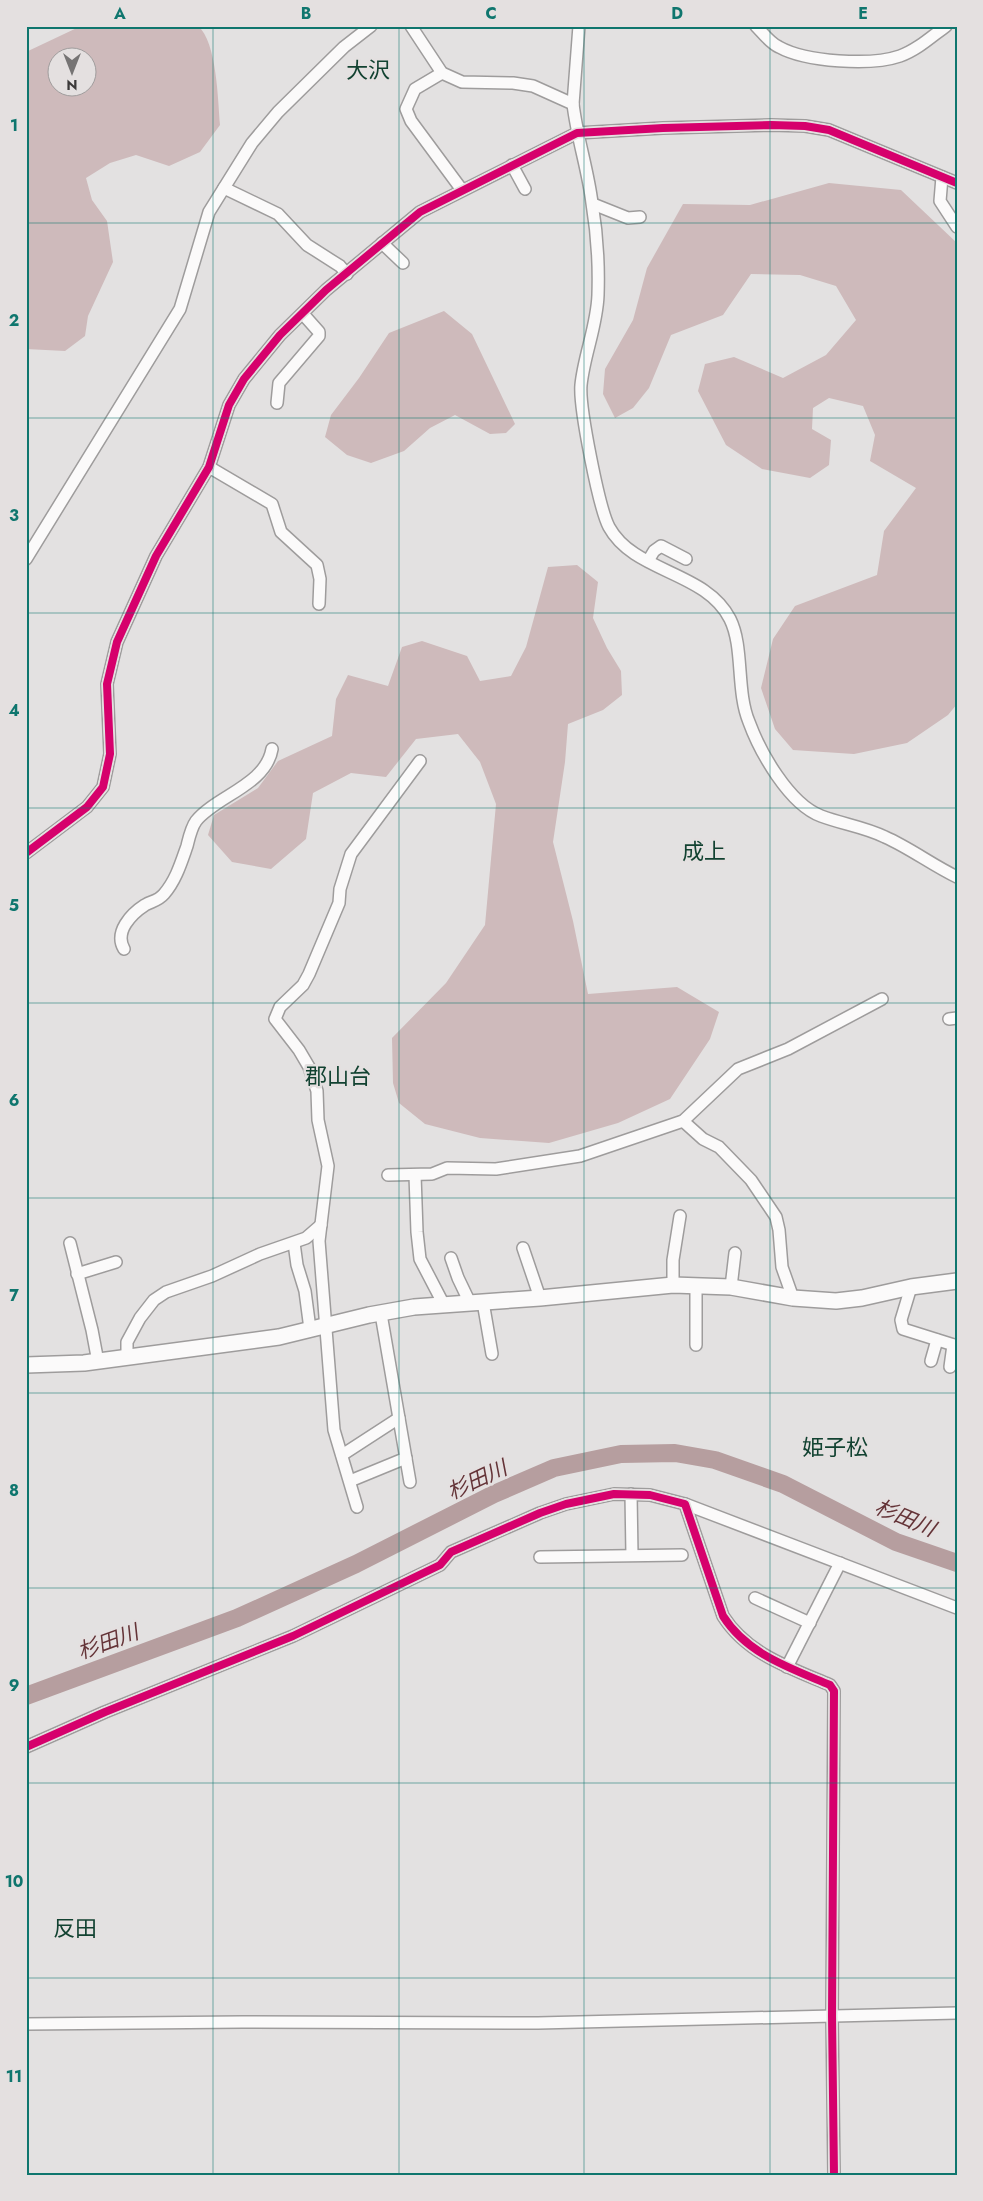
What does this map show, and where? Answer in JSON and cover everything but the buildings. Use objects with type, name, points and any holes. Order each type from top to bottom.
[{"type":"street","points":[[26,559],[180,309],[209,212],[252,143],[278,112],[344,47],[371,26]]},
{"type":"street","points":[[411,26],[442,73],[462,82],[513,83],[533,86],[573,104]]},
{"type":"street","points":[[578,26],[573,104],[576,133],[592,204],[598,296],[581,387],[583,410],[598,488],[607,523],[616,539],[648,561],[713,597],[728,616],[735,632],[741,685],[748,721],[775,773],[798,800],[818,815],[884,836],[957,877]]},
{"type":"street","points":[[756,26],[777,46],[794,54],[817,59],[886,60],[918,47],[946,26]]},
{"type":"street","points":[[442,73],[415,89],[406,109],[412,121],[462,190]]},
{"type":"street","points":[[26,853],[87,807],[103,787],[110,754],[107,684],[117,642],[156,556],[209,467],[229,405],[244,379],[280,336],[326,290],[420,212],[576,133],[663,128],[771,125],[806,126],[829,130],[957,183]]},
{"type":"street","points":[[512,165],[525,189]]},
{"type":"street","points":[[942,177],[940,201],[948,216],[957,227]]},
{"type":"street","points":[[224,188],[278,214],[307,245],[340,266],[347,274]]},
{"type":"street","points":[[592,204],[628,218],[640,217]]},
{"type":"street","points":[[382,243],[403,263]]},
{"type":"street","points":[[277,403],[280,383],[319,336],[318,332],[303,314]]},
{"type":"street","points":[[209,467],[272,504],[281,532],[317,565],[320,578],[319,604]]},
{"type":"street","points":[[648,561],[654,551],[661,546],[686,560]]},
{"type":"street","points":[[124,949],[122,935],[126,922],[146,905],[155,902],[172,884],[178,873],[192,828],[197,820],[235,794],[267,765],[272,749]]},
{"type":"street","points":[[358,1507],[334,1430],[319,1242],[328,1166],[318,1120],[317,1091],[309,1067],[299,1050],[275,1019],[276,1013],[303,985],[309,974],[339,903],[340,889],[351,854],[420,761]]},
{"type":"street","points":[[388,1175],[432,1174],[447,1168],[496,1169],[580,1156],[683,1121],[738,1069],[788,1049],[882,1000]]},
{"type":"street","points":[[683,1121],[703,1139],[719,1147],[751,1180],[776,1217],[782,1267],[793,1298]]},
{"type":"street","points":[[415,1175],[420,1259],[444,1305]]},
{"type":"street","points":[[673,1285],[673,1260],[680,1216]]},
{"type":"street","points":[[127,1358],[127,1342],[140,1318],[154,1300],[166,1292],[212,1276],[252,1257],[306,1238],[321,1225]]},
{"type":"street","points":[[70,1243],[98,1362]]},
{"type":"street","points":[[294,1243],[297,1265],[305,1291],[310,1329]]},
{"type":"street","points":[[523,1248],[540,1298]]},
{"type":"street","points":[[731,1287],[735,1252]]},
{"type":"street","points":[[451,1258],[458,1278],[477,1303],[492,1354]]},
{"type":"street","points":[[77,1274],[116,1262]]},
{"type":"street","points":[[26,1365],[98,1362],[279,1337],[326,1325],[414,1307],[540,1298],[673,1285],[731,1287],[793,1298],[836,1300],[862,1298],[911,1287],[957,1281]]},
{"type":"street","points":[[696,1286],[696,1345]]},
{"type":"street","points":[[911,1287],[901,1325],[907,1332],[955,1346],[950,1367]]},
{"type":"street","points":[[382,1314],[410,1482]]},
{"type":"street","points":[[931,1362],[937,1340]]},
{"type":"street","points":[[342,1455],[399,1418]]},
{"type":"street","points":[[350,1481],[406,1458]]},
{"type":"street","points":[[26,1747],[105,1712],[293,1636],[440,1565],[451,1552],[540,1513],[595,1497],[614,1494],[650,1496],[686,1504],[957,1608]]},
{"type":"street","points":[[631,1494],[632,1556]]},
{"type":"street","points":[[686,1504],[723,1616],[730,1627],[754,1649],[773,1661],[830,1685],[834,1691],[832,2016],[834,2175]]},
{"type":"street","points":[[540,1557],[682,1556]]},
{"type":"street","points":[[787,1667],[840,1563]]},
{"type":"street","points":[[755,1598],[810,1623]]},
{"type":"street","points":[[26,2024],[232,2022],[538,2023],[957,2013]]},
{"type":"shaded area","points":[[81,26],[198,26],[204,34],[213,58],[220,125],[200,152],[169,166],[136,155],[110,163],[86,178],[92,200],[107,221],[113,262],[88,316],[85,336],[65,351],[26,349],[26,52]]},
{"type":"shaded area","points":[[829,183],[901,190],[957,243],[957,704],[948,715],[907,743],[854,754],[793,750],[775,729],[761,688],[773,639],[795,606],[877,575],[884,531],[916,488],[870,461],[875,435],[863,406],[829,398],[813,408],[812,429],[831,440],[829,465],[810,478],[762,469],[726,445],[698,391],[705,364],[734,357],[783,378],[826,355],[856,320],[836,286],[800,275],[751,274],[723,315],[671,335],[649,388],[633,408],[615,418],[603,394],[605,369],[633,320],[647,268],[683,204],[750,205]]},
{"type":"shaded area","points":[[444,311],[472,334],[515,424],[506,433],[490,434],[455,415],[430,428],[404,451],[371,463],[347,455],[325,437],[331,415],[389,333]]},
{"type":"shaded area","points":[[577,565],[598,582],[593,618],[607,648],[621,671],[622,695],[603,710],[568,724],[565,762],[553,842],[573,921],[588,994],[677,987],[719,1012],[710,1039],[670,1099],[618,1123],[549,1143],[480,1138],[425,1124],[399,1103],[393,1083],[392,1038],[446,983],[485,925],[496,804],[480,762],[458,734],[416,739],[386,777],[351,773],[313,793],[306,839],[271,869],[232,862],[208,835],[214,815],[258,788],[278,761],[332,736],[336,699],[348,675],[388,686],[402,647],[422,641],[467,656],[480,681],[511,676],[526,647],[548,567]]},
{"type":"waterway","name":"杉田川","points":[[26,1696],[237,1618],[356,1564],[494,1494],[554,1468],[621,1454],[675,1453],[715,1460],[783,1484],[896,1542],[957,1563]]},
{"type":"cycle path","points":[[26,853],[87,807],[103,787],[110,754],[107,684],[117,642],[156,556],[209,467],[229,405],[244,379],[280,335],[326,290],[420,212],[577,133],[663,128],[771,125],[805,126],[829,130],[957,183]]},
{"type":"cycle path","points":[[26,1747],[105,1712],[293,1636],[440,1565],[451,1552],[540,1513],[566,1504],[614,1494],[650,1495],[685,1504],[723,1616],[733,1629],[757,1650],[785,1666],[830,1685],[834,1691],[832,2016],[834,2175]]},
{"type":"district","name":"大沢","points":[[368,70]]},
{"type":"district","name":"成上","points":[[704,851]]},
{"type":"district","name":"郡山台","points":[[338,1076]]},
{"type":"district","name":"姫子松","points":[[835,1447]]},
{"type":"district","name":"反田","points":[[75,1928]]}]
